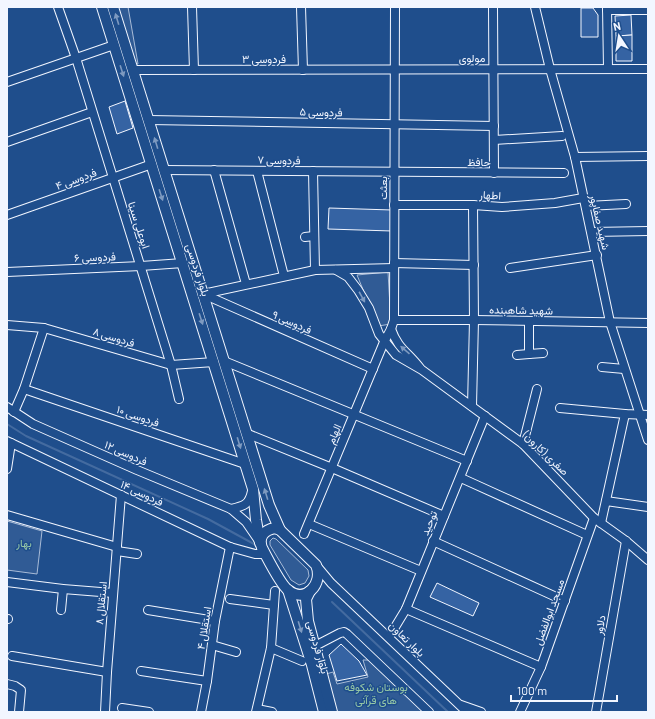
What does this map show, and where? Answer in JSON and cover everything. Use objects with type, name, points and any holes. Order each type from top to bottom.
[{"type":"main road","name":"بلوار فردوسی","points":[[102,7],[183,262],[219,362],[248,434],[269,505],[280,530]]},
{"type":"main road","name":"بلوار فردوسی","points":[[113,7],[203,294],[245,464],[253,489],[260,543],[288,590],[312,665],[324,712]]},
{"type":"main road","points":[[260,543],[264,532],[275,528],[280,530],[316,566]]},
{"type":"main road","name":"بلوار فردوسی","points":[[316,566],[319,577],[306,599],[306,607],[308,621],[332,712]]},
{"type":"main road","points":[[288,590],[299,594],[312,589]]},
{"type":"street","name":"ابوعلی سینا","points":[[58,7],[76,58],[112,178],[141,266],[180,399]]},
{"type":"street","points":[[192,7],[194,70]]},
{"type":"street","points":[[301,7],[303,70]]},
{"type":"street","name":"بعثت","points":[[391,329],[394,320],[395,7]]},
{"type":"street","points":[[493,7],[494,173]]},
{"type":"street","name":"شهید صفاپور","points":[[535,7],[550,69],[575,157],[610,322],[624,369],[644,415],[648,440]]},
{"type":"street","points":[[608,69],[607,9],[648,10]]},
{"type":"street","points":[[7,82],[114,45]]},
{"type":"street","name":"مولوی","points":[[394,70],[648,69]]},
{"type":"street","name":"فردوسی ۳","points":[[133,70],[394,70]]},
{"type":"street","points":[[7,142],[92,112]]},
{"type":"street","name":"فردوسی ۵","points":[[148,120],[494,126]]},
{"type":"street","points":[[494,140],[562,136]]},
{"type":"street","points":[[575,157],[648,156]]},
{"type":"street","name":"فردوسی ۴","points":[[7,215],[152,164]]},
{"type":"street","name":"فردوسی ۷","points":[[164,170],[394,172]]},
{"type":"street","points":[[214,170],[246,284]]},
{"type":"street","points":[[257,171],[284,276]]},
{"type":"street","points":[[313,171],[315,270]]},
{"type":"street","name":"حافظ","points":[[394,172],[564,173]]},
{"type":"street","name":"اطهار","points":[[394,205],[473,205],[502,207],[585,202],[626,204]]},
{"type":"street","points":[[472,406],[474,320],[473,205]]},
{"type":"street","points":[[592,232],[648,230]]},
{"type":"street","points":[[305,237],[314,236]]},
{"type":"street","points":[[510,268],[596,255]]},
{"type":"street","name":"فردوسی ۶","points":[[7,272],[141,266],[183,262]]},
{"type":"street","points":[[203,294],[315,270],[394,266],[474,265]]},
{"type":"street","points":[[351,280],[357,269]]},
{"type":"street","points":[[336,270],[348,277],[358,290],[369,308],[379,334],[384,342],[402,359],[422,370]]},
{"type":"street","name":"فردوسی ۹","points":[[203,294],[373,369]]},
{"type":"street","name":"شهید شاهبنده","points":[[394,320],[648,323]]},
{"type":"street","points":[[529,321],[529,354]]},
{"type":"street","name":"فردوسی ۸","points":[[7,325],[44,328],[171,365],[219,362]]},
{"type":"street","points":[[14,412],[24,389],[44,328]]},
{"type":"street","points":[[391,329],[399,346],[412,357],[422,370]]},
{"type":"street","name":"الهام","points":[[304,534],[384,342],[391,329]]},
{"type":"street","points":[[517,355],[543,353]]},
{"type":"street","points":[[219,362],[354,414],[467,461]]},
{"type":"street","points":[[602,367],[624,369]]},
{"type":"street","name":"صفری (کارون)","points":[[422,370],[523,444],[594,518],[626,541],[648,560]]},
{"type":"street","name":"فردوسی ۱۰","points":[[24,389],[245,464]]},
{"type":"street","points":[[523,444],[537,389]]},
{"type":"street","name":"فردوسی ۱۲","points":[[7,408],[33,424],[137,470],[231,509],[246,522],[260,543]]},
{"type":"street","points":[[560,408],[644,415]]},
{"type":"street","points":[[601,523],[625,414]]},
{"type":"street","name":"توحید","points":[[389,637],[406,609],[433,541],[461,478],[485,416]]},
{"type":"street","points":[[248,434],[444,516]]},
{"type":"street","points":[[7,469],[9,442]]},
{"type":"street","name":"فردوسی ۱۴","points":[[9,442],[230,547],[254,554],[266,554]]},
{"type":"street","points":[[461,478],[587,535]]},
{"type":"street","points":[[231,509],[247,504],[253,489]]},
{"type":"street","name":"استقلال ۸","points":[[105,712],[121,495]]},
{"type":"street","points":[[606,501],[648,507]]},
{"type":"street","points":[[7,515],[137,554]]},
{"type":"street","name":"مسجد ابوالفضل","points":[[520,712],[541,667],[594,518]]},
{"type":"street","points":[[309,524],[421,571]]},
{"type":"street","points":[[433,541],[565,601]]},
{"type":"street","name":"دلاور","points":[[596,712],[626,541]]},
{"type":"street","name":"استقلال ۴","points":[[201,712],[207,681],[215,621],[230,547]]},
{"type":"street","name":"بلوار تعاون","points":[[316,566],[331,583],[467,712]]},
{"type":"street","points":[[7,582],[113,593]]},
{"type":"street","points":[[312,589],[331,583]]},
{"type":"street","points":[[60,610],[63,589]]},
{"type":"street","points":[[272,712],[256,710],[271,648],[275,591]]},
{"type":"street","points":[[230,599],[274,605]]},
{"type":"street","points":[[406,609],[541,667]]},
{"type":"street","points":[[148,610],[215,621]]},
{"type":"street","points":[[315,646],[344,632],[429,712]]},
{"type":"street","points":[[212,645],[236,652]]},
{"type":"street","points":[[271,648],[302,661]]},
{"type":"street","points":[[12,656],[107,672]]},
{"type":"street","points":[[141,671],[207,681]]},
{"type":"street","points":[[7,684],[15,686],[21,690],[19,712]]},
{"type":"street","points":[[459,704],[481,712]]},
{"type":"street","points":[[122,708],[149,712]]},
{"type":"shaded area","points":[[118,7],[128,7],[138,64],[134,64]]},
{"type":"shaded area","points":[[388,272],[391,324],[378,326],[357,275]]},
{"type":"shaded area","name":"بهار","points":[[7,521],[42,531],[37,574],[7,570]]},
{"type":"shaded area","points":[[273,538],[276,539],[308,570],[309,576],[305,583],[299,585],[291,580],[270,545],[270,541]]},
{"type":"shaded area","name":"بوستان شکوفه های قرآنی","points":[[363,660],[371,660],[423,712],[336,712],[326,674],[333,672],[337,684],[368,677]]},
{"type":"building","points":[[581,8],[593,8],[598,15],[598,37],[581,37]]},
{"type":"building","points":[[631,15],[632,35],[616,36],[615,16]]},
{"type":"building","points":[[632,35],[632,61],[616,61],[616,36]]},
{"type":"building","points":[[125,101],[133,128],[117,134],[109,107]]},
{"type":"building","points":[[329,208],[392,210],[392,231],[328,229]]},
{"type":"building","points":[[437,583],[479,603],[473,616],[430,597]]},
{"type":"building","points":[[341,644],[359,661],[367,675],[337,681],[329,655]]},
{"type":"waterway","points":[[7,424],[26,436],[208,519],[254,544]]},
{"type":"waterway","points":[[332,602],[448,712]]}]
